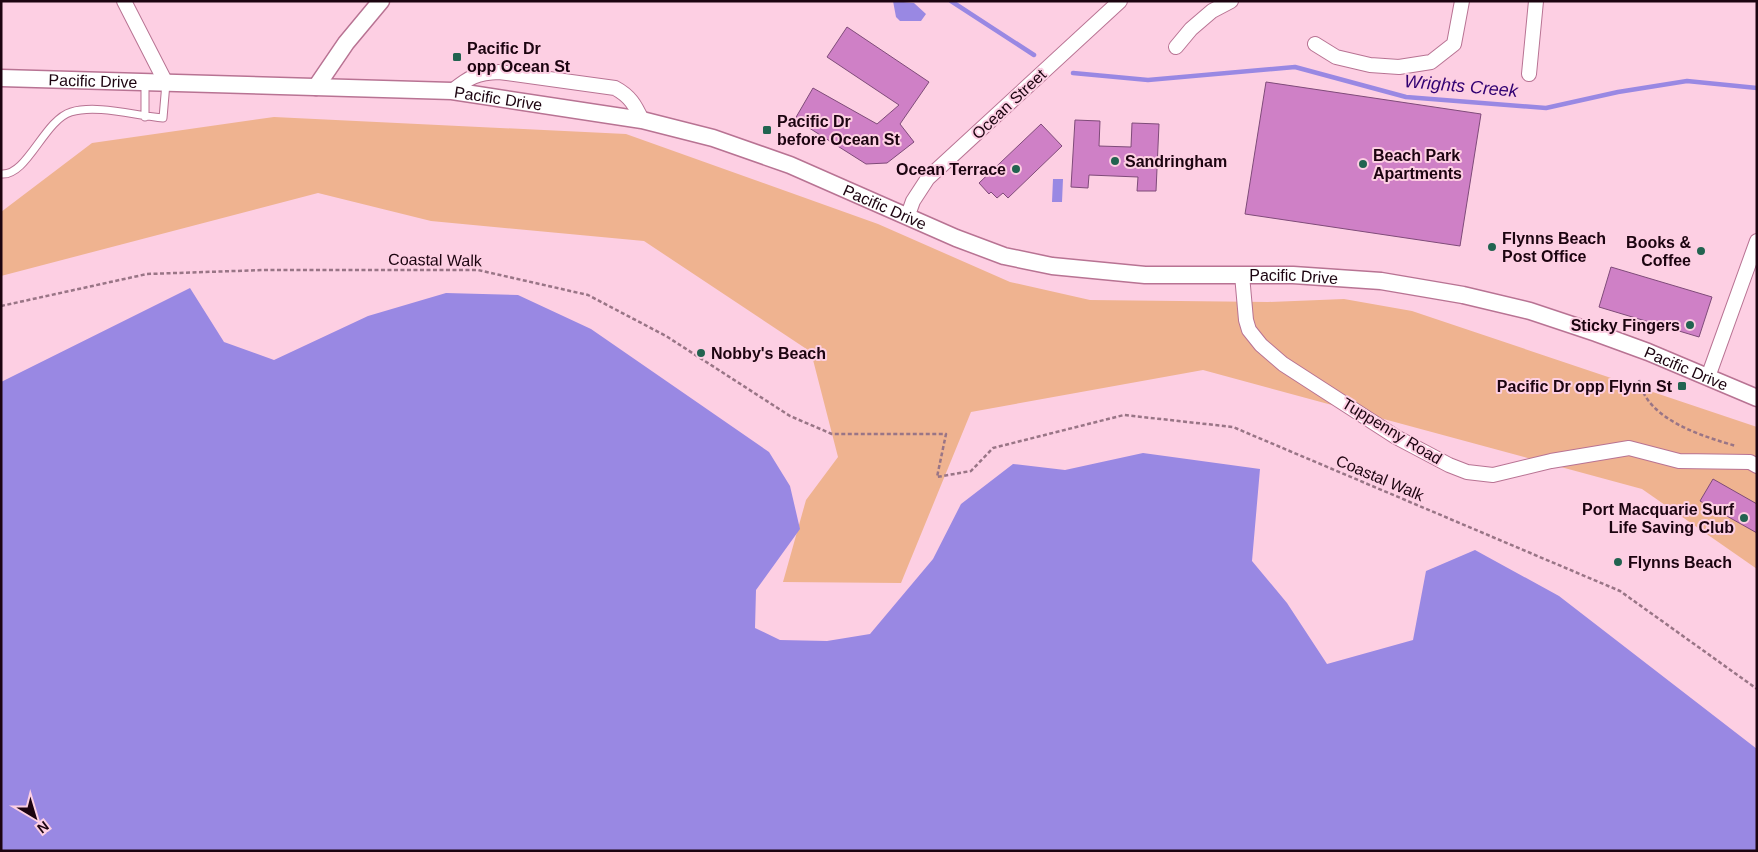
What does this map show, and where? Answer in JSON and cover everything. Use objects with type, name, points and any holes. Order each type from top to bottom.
[{"type":"street","points":[[124,1],[166,83]]},
{"type":"street","points":[[316,87],[346,43],[381,1]]},
{"type":"street","name":"Ocean Street","points":[[908,216],[914,201],[928,178],[1120,1]]},
{"type":"street","points":[[1176,47],[1198,23],[1231,1]]},
{"type":"street","points":[[1315,44],[1336,57],[1370,66],[1399,67],[1431,62],[1454,44],[1462,1]]},
{"type":"street","points":[[1529,74],[1536,1]]},
{"type":"street","points":[[452,91],[469,78],[482,73],[499,72],[616,88],[633,101],[642,120]]},
{"type":"street","name":"Pacific Drive","points":[[1,78],[452,91],[642,120],[713,138],[790,165],[956,238],[1004,256],[1030,262],[1145,275],[1293,275],[1381,281],[1463,295],[1530,312],[1596,333],[1757,398]]},
{"type":"street","points":[[1708,377],[1757,241]]},
{"type":"street","name":"Tuppenny Road","points":[[1242,275],[1249,330],[1266,350],[1283,364],[1396,437],[1448,465],[1467,472],[1493,475],[1551,461],[1629,448],[1679,461],[1753,464]]},
{"type":"lane","points":[[145,83],[145,117]]},
{"type":"lane","points":[[1,174],[6,175],[21,166],[48,129],[64,115],[71,112],[95,109],[163,118],[166,83]]},
{"type":"path","name":"Coastal Walk","points":[[1,306],[147,274],[264,270],[478,270],[588,295],[666,336],[790,416],[832,434],[946,434],[937,477],[971,471],[993,448],[1124,415],[1232,426],[1620,591],[1757,688]]},
{"type":"path","points":[[1639,380],[1641,391],[1672,422],[1716,440],[1754,452],[1753,464]]},
{"type":"shaded area","points":[[893,1],[914,3],[926,14],[921,21],[900,21],[896,17]]},
{"type":"shaded area","points":[[274,117],[626,134],[878,224],[1010,282],[1090,300],[1268,302],[1344,299],[1412,311],[1757,427],[1757,569],[1642,489],[1203,370],[971,412],[901,583],[783,582],[806,500],[838,457],[811,352],[644,241],[431,221],[318,193],[1,276],[1,212],[92,143]]},
{"type":"shaded area","points":[[1053,179],[1063,179],[1062,202],[1052,202]]},
{"type":"shaded area","points":[[190,288],[224,342],[274,360],[368,316],[446,293],[518,295],[591,329],[769,452],[790,486],[800,529],[756,590],[755,628],[780,640],[827,641],[870,634],[933,559],[961,504],[1013,464],[1065,470],[1143,453],[1260,469],[1252,561],[1287,603],[1327,664],[1413,640],[1426,571],[1475,550],[1559,596],[1757,749],[1757,851],[1,851],[1,382]]},
{"type":"building","points":[[847,27],[929,82],[900,124],[914,142],[887,163],[866,164],[795,119],[813,88],[877,124],[899,105],[827,57]]},
{"type":"building","name":"Beach Park Apartments","points":[[1266,82],[1481,114],[1460,246],[1245,214]]},
{"type":"building","name":"Sandringham","points":[[1075,120],[1100,121],[1099,146],[1131,147],[1132,123],[1159,124],[1156,191],[1137,191],[1138,177],[1089,175],[1088,188],[1071,187]]},
{"type":"building","name":"Ocean Terrace","points":[[1041,124],[1062,146],[1008,198],[1003,193],[997,198],[991,192],[989,194],[979,183]]},
{"type":"building","points":[[1611,267],[1712,297],[1699,337],[1599,307]]},
{"type":"building","name":"Port Macquarie Surf Life Saving Club","points":[[1713,479],[1757,504],[1757,533],[1700,501]]},
{"type":"waterway","name":"Wrights Creek","points":[[951,1],[1034,55]]},
{"type":"waterway","name":"Wrights Creek","points":[[1073,73],[1148,80],[1295,67],[1406,97],[1546,108],[1618,92],[1687,81],[1757,88]]},
{"type":"place","name":"Pacific Dr opp Ocean St","points":[[457,57]]},
{"type":"place","name":"Pacific Dr before Ocean St","points":[[767,130]]},
{"type":"place","name":"Sandringham","points":[[1115,161]]},
{"type":"place","name":"Beach Park Apartments","points":[[1363,164]]},
{"type":"place","name":"Ocean Terrace","points":[[1016,169]]},
{"type":"place","name":"Flynns Beach Post Office","points":[[1492,247]]},
{"type":"place","name":"Books & Coffee","points":[[1701,251]]},
{"type":"place","name":"Sticky Fingers","points":[[1690,325]]},
{"type":"place","name":"Nobby's Beach","points":[[701,353]]},
{"type":"place","name":"Pacific Dr opp Flynn St","points":[[1682,386]]},
{"type":"place","name":"Port Macquarie Surf Life Saving Club","points":[[1744,518]]},
{"type":"place","name":"Flynns Beach","points":[[1618,562]]}]
